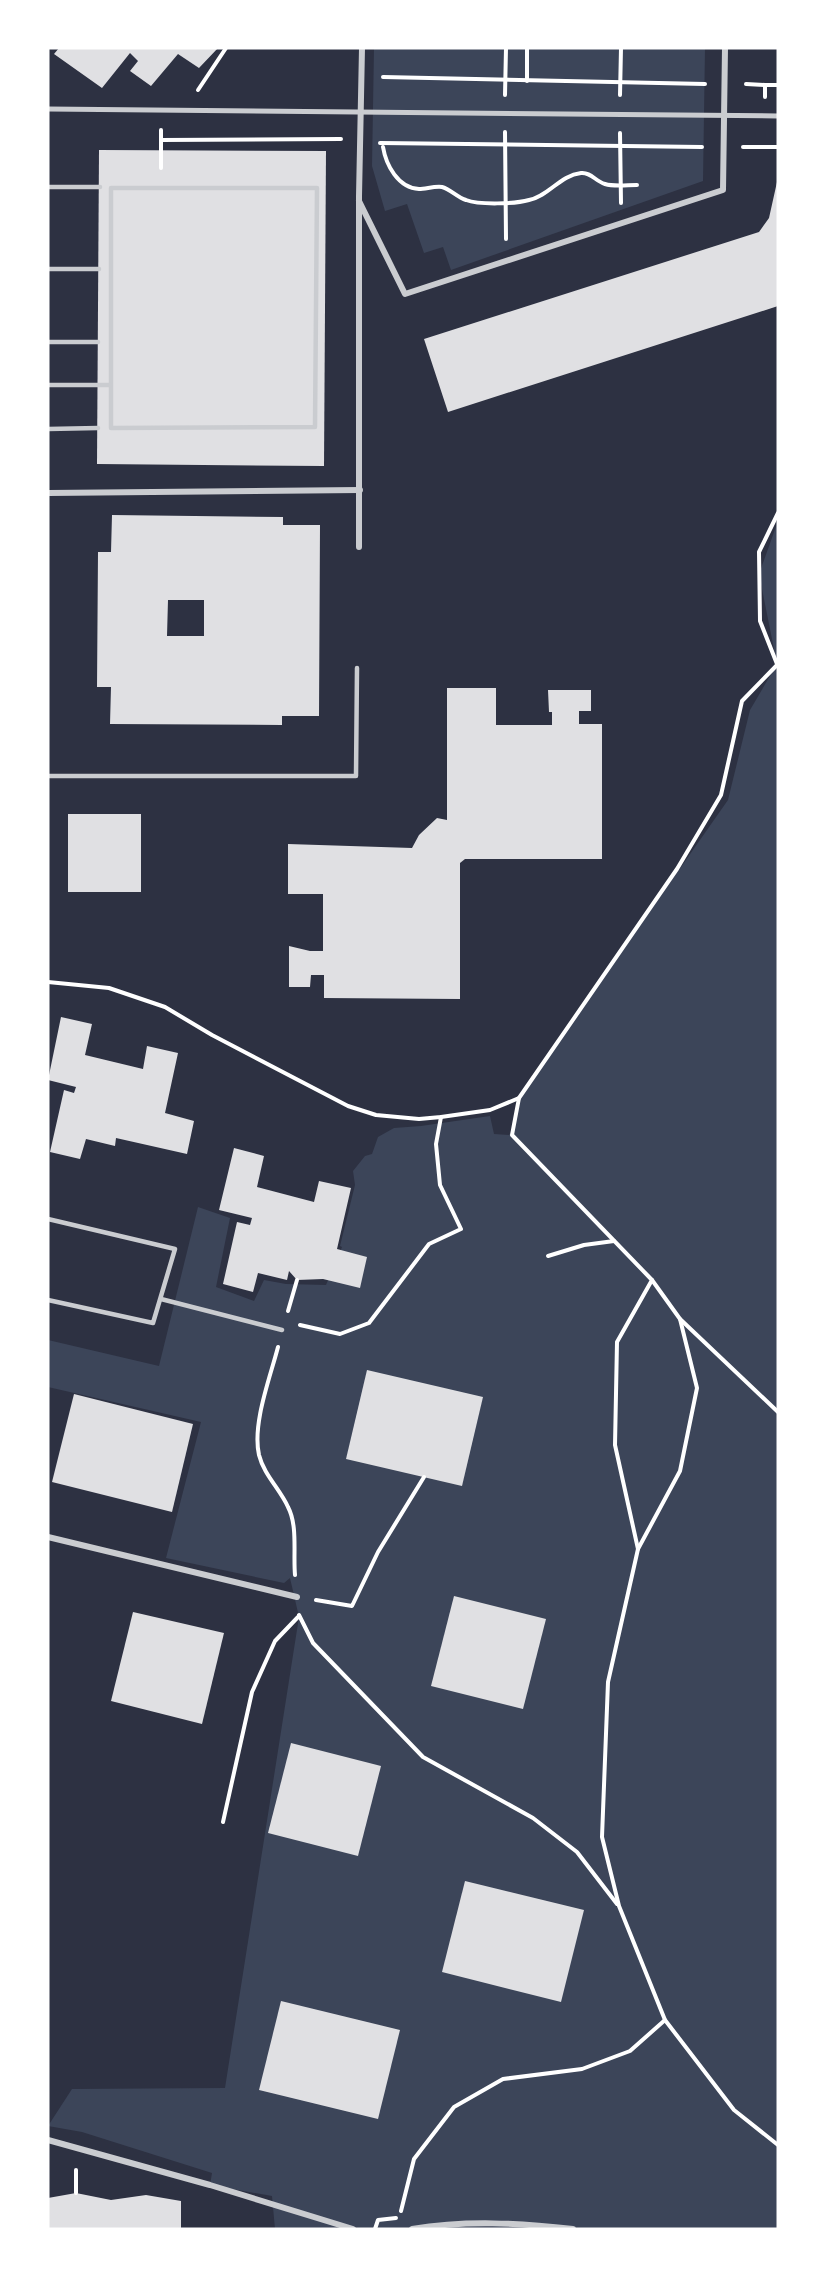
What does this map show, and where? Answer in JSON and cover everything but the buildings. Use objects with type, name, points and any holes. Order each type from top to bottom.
[{"type":"street","points":[[359,548],[359,201],[362,48]]},
{"type":"street","points":[[359,201],[405,294],[723,190],[725,48]]},
{"type":"street","points":[[48,109],[360,114],[778,116]]},
{"type":"street","points":[[48,493],[360,490]]},
{"type":"street","points":[[48,1537],[297,1597]]},
{"type":"street","points":[[48,2140],[210,2185],[353,2229]]},
{"type":"street","points":[[412,2229],[435,2225],[520,2223],[573,2229]]},
{"type":"lane","points":[[48,187],[100,187]]},
{"type":"lane","points":[[111,188],[161,188],[317,188],[315,428],[111,428],[111,188]]},
{"type":"lane","points":[[48,269],[99,269]]},
{"type":"lane","points":[[48,342],[98,342]]},
{"type":"lane","points":[[48,385],[111,385]]},
{"type":"lane","points":[[48,429],[98,428]]},
{"type":"lane","points":[[48,776],[356,776],[357,668]]},
{"type":"lane","points":[[48,1219],[175,1249],[153,1323],[48,1300]]},
{"type":"lane","points":[[160,1299],[282,1330]]},
{"type":"path","points":[[183,112],[226,48]]},
{"type":"path","points":[[506,48],[506,260]]},
{"type":"path","points":[[526,48],[527,81]]},
{"type":"path","points":[[361,76],[505,81],[765,84]]},
{"type":"path","points":[[284,133],[284,139]]},
{"type":"path","points":[[161,188],[161,138],[345,139]]},
{"type":"path","points":[[360,143],[778,147]]},
{"type":"path","points":[[383,143],[386,161],[394,175],[407,186],[418,189],[444,188],[465,200],[476,202],[527,201],[540,197],[565,178],[578,173],[588,173],[605,184],[637,185]]},
{"type":"path","points":[[778,513],[759,552],[760,621],[778,664],[742,701],[721,795],[677,869],[519,1098],[512,1135],[652,1280],[680,1319],[778,1413]]},
{"type":"path","points":[[48,982],[109,988],[165,1007],[212,1035],[348,1106],[376,1115],[399,1118],[441,1117],[490,1110],[519,1098]]},
{"type":"path","points":[[285,1322],[340,1334],[369,1323],[429,1244],[461,1229],[440,1185],[436,1144],[441,1117]]},
{"type":"path","points":[[548,1256],[584,1245],[614,1241]]},
{"type":"path","points":[[297,1280],[260,1418],[259,1454],[265,1471],[289,1508],[293,1525],[299,1617],[313,1643],[423,1757],[533,1818],[577,1852],[619,1906]]},
{"type":"path","points":[[638,1550],[615,1445],[617,1342],[652,1280]]},
{"type":"path","points":[[680,1319],[697,1388],[680,1471],[638,1550],[608,1682],[603,1837],[619,1906],[665,2020],[734,2110],[778,2145]]},
{"type":"path","points":[[297,1597],[352,1606],[378,1552],[424,1477]]},
{"type":"path","points":[[223,1822],[252,1692],[274,1641],[299,1617]]},
{"type":"path","points":[[375,2229],[378,2220],[399,2217],[414,2159],[454,2107],[503,2079],[582,2069],[630,2051],[665,2020]]},
{"type":"shaded area","points":[[374,48],[705,48],[703,181],[451,270],[443,247],[424,253],[407,204],[385,211],[372,166]]},
{"type":"shaded area","points":[[778,521],[778,2229],[275,2229],[272,2196],[210,2185],[212,2173],[82,2132],[48,2126],[72,2089],[225,2088],[299,1617],[290,1578],[284,1583],[166,1558],[201,1422],[48,1387],[48,1340],[159,1366],[198,1207],[230,1218],[216,1287],[254,1301],[264,1280],[286,1284],[326,1285],[342,1247],[340,1246],[355,1185],[353,1171],[365,1156],[372,1154],[378,1137],[394,1128],[490,1116],[494,1134],[509,1135],[513,1130],[519,1098],[728,800],[750,710],[777,664],[759,574]]}]
